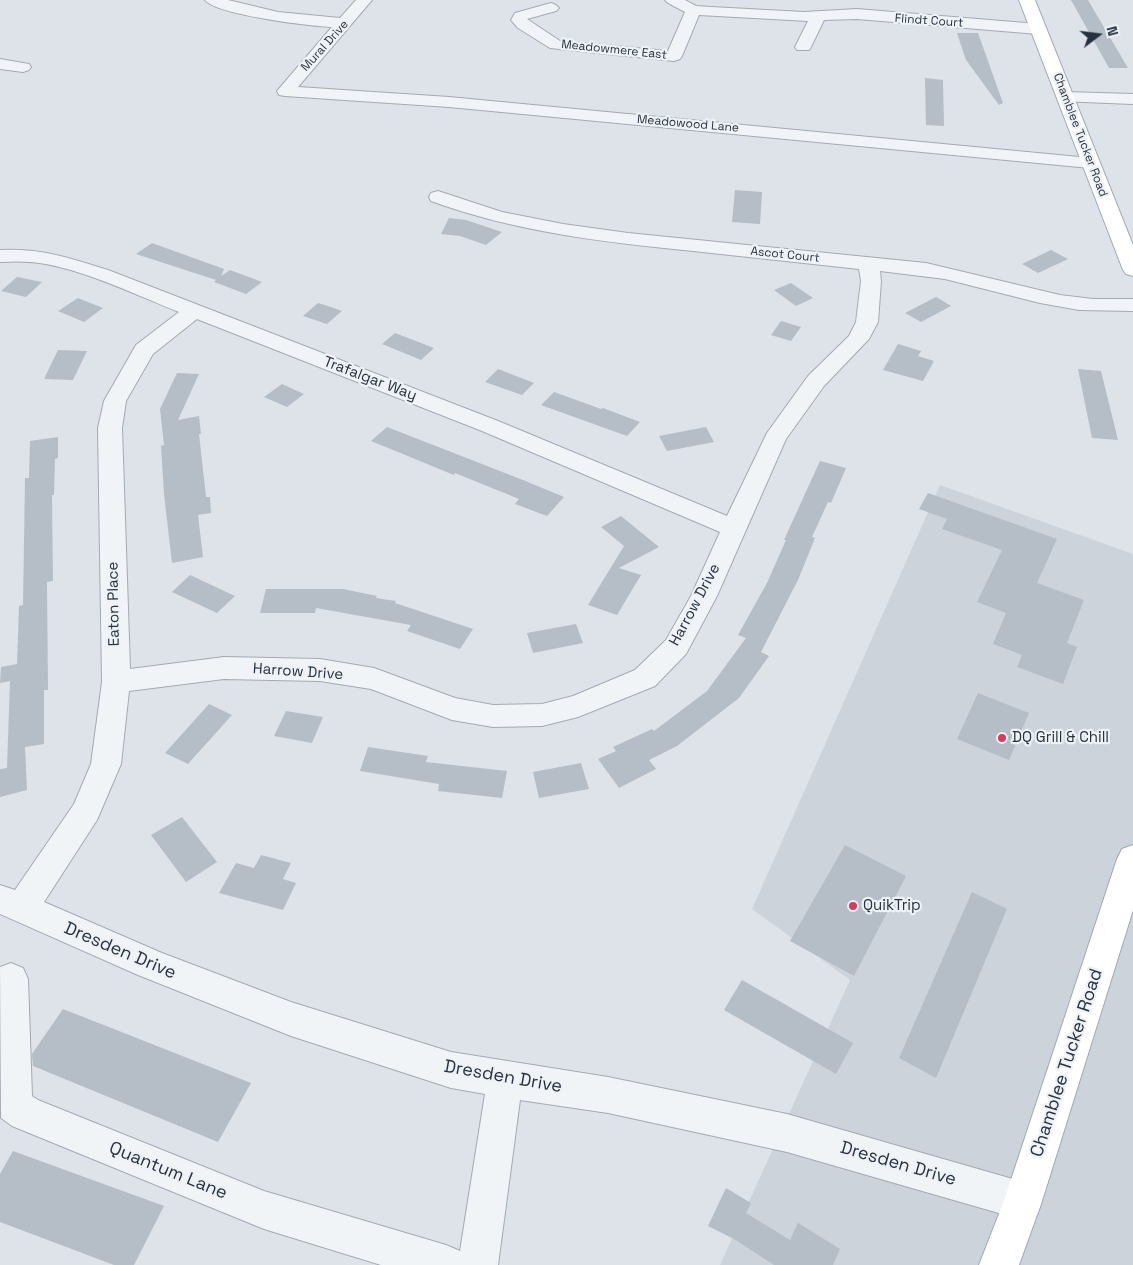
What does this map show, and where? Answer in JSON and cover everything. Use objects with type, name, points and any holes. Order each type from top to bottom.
[{"type":"main road","name":"Chamblee Tucker Road","points":[[1027,0],[1133,270]]},
{"type":"main road","name":"Chamblee Tucker Road","points":[[999,1265],[1123,922],[1133,859]]},
{"type":"street","points":[[213,0],[239,9],[274,17],[345,23]]},
{"type":"street","name":"Mural Drive","points":[[285,91],[364,0]]},
{"type":"street","points":[[673,0],[692,10]]},
{"type":"street","points":[[782,0],[782,17]]},
{"type":"street","name":"Meadowmere East","points":[[551,8],[525,14],[520,16],[519,20],[556,45],[674,56],[692,10]]},
{"type":"street","name":"Flindt Court","points":[[692,10],[782,17],[857,14],[1038,29]]},
{"type":"street","points":[[803,47],[819,16]]},
{"type":"street","points":[[0,64],[23,66]]},
{"type":"street","name":"Meadowood Lane","points":[[285,91],[489,106],[1090,163]]},
{"type":"street","points":[[1065,97],[1133,99]]},
{"type":"street","name":"Ascot Court","points":[[438,197],[458,205],[496,215],[590,233],[961,275],[1047,298],[1078,304],[1133,305]]},
{"type":"street","name":"Trafalgar Way","points":[[0,256],[26,255],[49,258],[101,274],[490,426],[733,528]]},
{"type":"street","name":"Harrow Drive","points":[[116,682],[224,668],[320,670],[374,679],[452,710],[493,716],[542,715],[569,708],[645,678],[676,647],[704,596],[774,438],[816,381],[858,339],[867,322],[871,281],[869,264]]},
{"type":"street","name":"Eaton Place","points":[[11,903],[86,811],[106,764],[116,682],[110,428],[115,401],[144,350],[195,310]]},
{"type":"street","name":"Dresden Drive","points":[[11,903],[150,964],[291,1018],[452,1070],[504,1080],[608,1095],[787,1133],[1023,1201]]},
{"type":"street","name":"Quantum Lane","points":[[11,979],[14,1105],[25,1113],[264,1210],[446,1265]]},
{"type":"street","points":[[478,1265],[504,1080]]},
{"type":"shaded area","points":[[940,485],[1133,554],[1133,1265],[720,1265],[850,980],[752,909]]},
{"type":"building","points":[[1071,0],[1088,0],[1128,68],[1109,68]]},
{"type":"building","points":[[957,33],[978,33],[1003,103],[999,105],[966,60]]},
{"type":"building","points":[[925,78],[943,80],[944,126],[926,125]]},
{"type":"building","points":[[735,190],[762,192],[760,224],[732,222]]},
{"type":"building","points":[[449,218],[466,220],[502,232],[486,245],[460,236],[441,234]]},
{"type":"building","points":[[152,243],[224,269],[221,276],[230,270],[262,282],[246,294],[214,282],[216,280],[136,254]]},
{"type":"building","points":[[1051,250],[1068,259],[1038,273],[1022,264]]},
{"type":"building","points":[[17,277],[42,282],[26,297],[1,291]]},
{"type":"building","points":[[791,283],[813,298],[796,306],[774,290]]},
{"type":"building","points":[[936,297],[951,306],[921,322],[905,313]]},
{"type":"building","points":[[78,298],[103,308],[84,322],[58,311]]},
{"type":"building","points":[[318,303],[342,311],[327,324],[303,316]]},
{"type":"building","points":[[781,321],[801,327],[791,341],[771,335]]},
{"type":"building","points":[[395,333],[434,348],[421,360],[382,344]]},
{"type":"building","points":[[898,344],[921,351],[918,356],[934,361],[923,381],[883,370]]},
{"type":"building","points":[[58,350],[87,351],[73,380],[44,379]]},
{"type":"building","points":[[498,369],[534,383],[522,395],[485,382]]},
{"type":"building","points":[[1078,369],[1101,371],[1118,440],[1092,438]]},
{"type":"building","points":[[177,373],[199,374],[178,420],[199,416],[201,434],[199,434],[206,497],[210,497],[211,513],[198,515],[203,557],[172,563],[164,494],[161,446],[164,445],[160,409]]},
{"type":"building","points":[[282,384],[304,394],[287,407],[264,397]]},
{"type":"building","points":[[554,392],[640,422],[627,436],[541,405]]},
{"type":"building","points":[[387,427],[564,497],[547,516],[515,504],[519,499],[371,441]]},
{"type":"building","points":[[706,427],[714,442],[667,451],[659,436]]},
{"type":"building","points":[[58,437],[58,458],[55,459],[54,495],[52,495],[53,581],[47,582],[48,690],[44,690],[44,744],[25,747],[27,790],[0,797],[0,769],[7,768],[10,681],[0,683],[1,667],[17,664],[19,606],[23,605],[25,478],[29,478],[30,441]]},
{"type":"building","points":[[820,461],[846,468],[831,503],[828,502],[812,537],[815,538],[798,580],[761,652],[769,656],[739,698],[677,746],[649,760],[656,769],[619,788],[598,759],[616,751],[613,747],[652,729],[654,731],[707,691],[746,638],[738,635],[767,583],[786,540],[784,540]]},
{"type":"building","points":[[928,493],[1057,539],[1037,583],[1084,600],[1067,643],[1077,647],[1063,684],[1017,667],[1022,655],[993,644],[1006,613],[977,602],[1002,550],[942,529],[947,519],[919,509]]},
{"type":"building","points":[[621,516],[659,547],[619,568],[641,575],[617,615],[588,605],[624,546],[601,527]]},
{"type":"building","points":[[190,575],[235,596],[217,613],[172,592]]},
{"type":"building","points":[[266,589],[343,589],[396,601],[395,603],[473,629],[460,649],[407,631],[411,625],[316,608],[315,613],[260,613]]},
{"type":"building","points":[[576,624],[583,643],[533,653],[527,633]]},
{"type":"building","points":[[978,693],[1029,713],[1009,760],[957,739]]},
{"type":"building","points":[[209,704],[232,715],[188,764],[165,753]]},
{"type":"building","points":[[286,711],[323,717],[312,743],[274,736]]},
{"type":"building","points":[[368,747],[428,756],[426,762],[507,771],[502,798],[438,791],[439,784],[360,771]]},
{"type":"building","points":[[581,763],[589,789],[539,798],[533,772]]},
{"type":"building","points":[[182,817],[217,862],[186,882],[151,835]]},
{"type":"building","points":[[845,845],[906,876],[854,976],[790,941]]},
{"type":"building","points":[[261,855],[291,863],[283,879],[296,883],[283,910],[219,893],[236,863],[254,868]]},
{"type":"building","points":[[972,892],[1007,909],[936,1078],[899,1058]]},
{"type":"building","points":[[742,980],[853,1043],[836,1074],[724,1010]]},
{"type":"building","points":[[63,1009],[251,1083],[218,1142],[33,1066],[32,1054]]},
{"type":"building","points":[[13,1151],[164,1206],[134,1265],[114,1265],[0,1222],[0,1174]]},
{"type":"building","points":[[726,1188],[751,1203],[746,1213],[790,1240],[798,1223],[840,1249],[833,1265],[774,1265],[734,1239],[708,1226]]},
{"type":"place","name":"DQ Grill & Chill","points":[[1002,738]]},
{"type":"place","name":"QuikTrip","points":[[853,906]]}]
